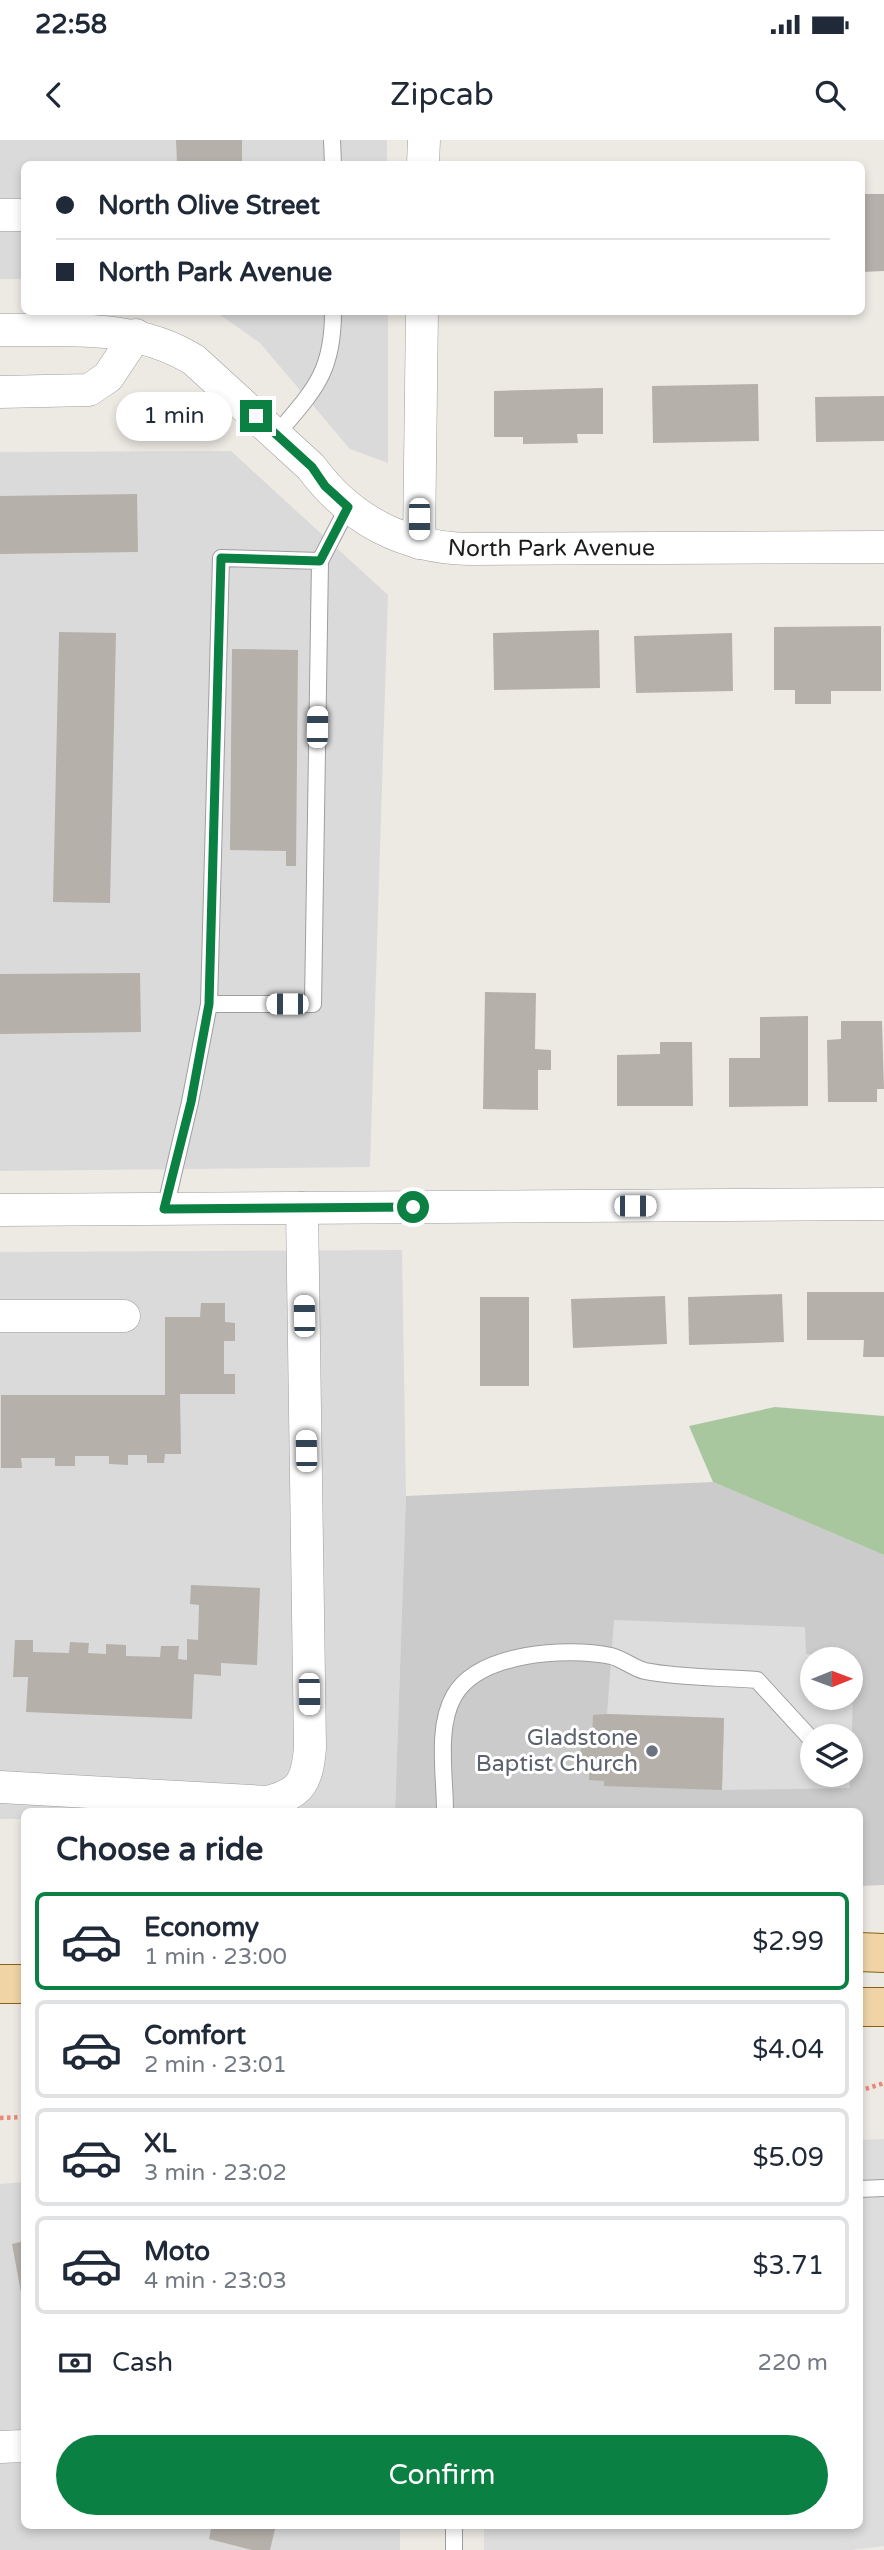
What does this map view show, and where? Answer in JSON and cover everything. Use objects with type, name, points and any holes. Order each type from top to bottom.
[{"type":"main road","points":[[863,1952],[884,1953]]},
{"type":"main road","points":[[0,1984],[21,1984]]},
{"type":"main road","points":[[863,2007],[884,2007]]},
{"type":"street","points":[[424,140],[424,161]]},
{"type":"street","points":[[0,215],[21,215]]},
{"type":"street","points":[[419,543],[422,315]]},
{"type":"street","name":"North Park Avenue","points":[[0,330],[136,335],[173,346],[194,360],[276,435],[348,507],[382,531],[419,543],[470,549],[884,547]]},
{"type":"street","points":[[0,392],[89,390],[108,377],[136,335]]},
{"type":"street","points":[[0,1210],[884,1204]]},
{"type":"street","points":[[0,1787],[267,1801],[294,1793],[301,1785],[308,1769],[310,1748],[302,1208]]},
{"type":"street","points":[[0,1316],[124,1316]]},
{"type":"street","points":[[0,2446],[21,2446]]},
{"type":"lane","points":[[332,140],[332,161]]},
{"type":"lane","points":[[276,435],[319,381],[332,352],[333,315]]},
{"type":"lane","points":[[209,1004],[313,1004],[320,561],[348,507]]},
{"type":"lane","points":[[164,1209],[191,1102],[209,1004],[221,558],[320,561]]},
{"type":"lane","points":[[445,1808],[445,1724],[454,1695],[477,1672],[507,1659],[558,1653],[612,1656],[644,1671],[757,1680],[800,1727]]},
{"type":"lane","points":[[863,2189],[884,2188]]},
{"type":"lane","points":[[454,2529],[454,2550]]},
{"type":"path","points":[[863,2090],[884,2082]]},
{"type":"path","points":[[0,2118],[21,2117]]},
{"type":"shaded area","points":[[0,140],[387,140],[387,161],[21,161],[21,279],[0,279]]},
{"type":"shaded area","points":[[220,315],[388,315],[388,463],[350,449],[260,343]]},
{"type":"shaded area","points":[[231,451],[388,595],[370,1167],[0,1171],[0,452]]},
{"type":"shaded area","points":[[402,1250],[406,1496],[395,1808],[21,1808],[21,1819],[0,1819],[0,1252]]},
{"type":"shaded area","points":[[713,1482],[884,1555],[884,1885],[863,1886],[863,1808],[395,1808],[406,1496]]},
{"type":"shaded area","points":[[614,1620],[805,1627],[806,1647],[800,1647],[800,1710],[852,1710],[852,1724],[800,1724],[800,1787],[850,1788],[722,1790],[724,1718],[607,1714]]},
{"type":"shaded area","points":[[884,2139],[884,2546],[851,2550],[484,2550],[484,2529],[863,2529],[863,2140]]},
{"type":"shaded area","points":[[21,2182],[21,2529],[400,2529],[400,2550],[0,2550],[0,2184]]},
{"type":"green space","points":[[775,1407],[884,1416],[884,1555],[713,1482],[689,1426]]},
{"type":"building","points":[[176,140],[242,140],[242,161],[177,161]]},
{"type":"building","points":[[865,194],[884,194],[884,271],[865,272]]},
{"type":"building","points":[[758,384],[759,441],[653,443],[652,386]]},
{"type":"building","points":[[603,388],[603,434],[577,434],[578,443],[523,444],[523,437],[494,437],[494,391]]},
{"type":"building","points":[[884,396],[884,441],[816,442],[815,397]]},
{"type":"building","points":[[137,494],[138,552],[0,554],[0,496]]},
{"type":"building","points":[[881,626],[881,691],[831,691],[831,704],[795,704],[795,690],[774,690],[774,627]]},
{"type":"building","points":[[599,630],[600,688],[494,690],[493,633]]},
{"type":"building","points":[[59,632],[116,633],[110,903],[53,902]]},
{"type":"building","points":[[732,633],[733,691],[636,693],[634,636]]},
{"type":"building","points":[[232,649],[298,650],[296,866],[286,866],[286,851],[230,850]]},
{"type":"building","points":[[140,973],[141,1032],[0,1034],[0,974]]},
{"type":"building","points":[[485,992],[536,993],[535,1049],[551,1050],[551,1070],[538,1070],[538,1110],[483,1109]]},
{"type":"building","points":[[808,1016],[808,1106],[729,1107],[729,1058],[760,1058],[760,1017]]},
{"type":"building","points":[[841,1021],[882,1021],[884,1089],[877,1089],[877,1102],[828,1102],[827,1040],[841,1039]]},
{"type":"building","points":[[660,1042],[692,1042],[693,1106],[617,1106],[617,1055],[660,1054]]},
{"type":"building","points":[[807,1292],[884,1292],[884,1357],[863,1357],[864,1340],[807,1340]]},
{"type":"building","points":[[782,1294],[784,1342],[689,1345],[688,1297]]},
{"type":"building","points":[[665,1296],[667,1344],[573,1348],[571,1299]]},
{"type":"building","points":[[480,1297],[529,1297],[529,1386],[480,1386]]},
{"type":"building","points":[[201,1303],[225,1303],[225,1322],[235,1323],[235,1341],[224,1341],[224,1374],[235,1374],[235,1394],[180,1394],[181,1454],[165,1454],[164,1463],[147,1463],[147,1455],[128,1455],[128,1465],[109,1464],[109,1456],[75,1456],[75,1466],[55,1466],[55,1458],[21,1458],[22,1468],[1,1468],[1,1395],[165,1395],[165,1317],[200,1317]]},
{"type":"building","points":[[191,1585],[260,1588],[257,1665],[221,1663],[221,1676],[194,1674],[192,1719],[26,1712],[28,1677],[13,1677],[15,1640],[33,1640],[33,1652],[69,1653],[70,1642],[89,1643],[88,1653],[106,1654],[106,1644],[126,1645],[126,1656],[160,1657],[161,1646],[179,1646],[178,1659],[187,1660],[187,1639],[198,1640],[199,1605],[190,1604]]},
{"type":"building","name":"Gladstone Baptist Church","points":[[593,1715],[724,1718],[722,1790],[604,1786],[604,1781],[589,1780],[590,1761],[580,1760],[581,1742],[592,1742]]},
{"type":"building","points":[[21,2242],[21,2292],[12,2244]]},
{"type":"building","points":[[211,2529],[275,2529],[270,2550],[252,2550],[209,2539]]},
{"type":"place","name":"Gladstone Baptist Church","points":[[652,1751]]},
{"type":"route","points":[[256,416],[312,467],[325,486],[348,507],[320,561],[221,558],[209,1004],[191,1102],[164,1209],[413,1207]]}]
